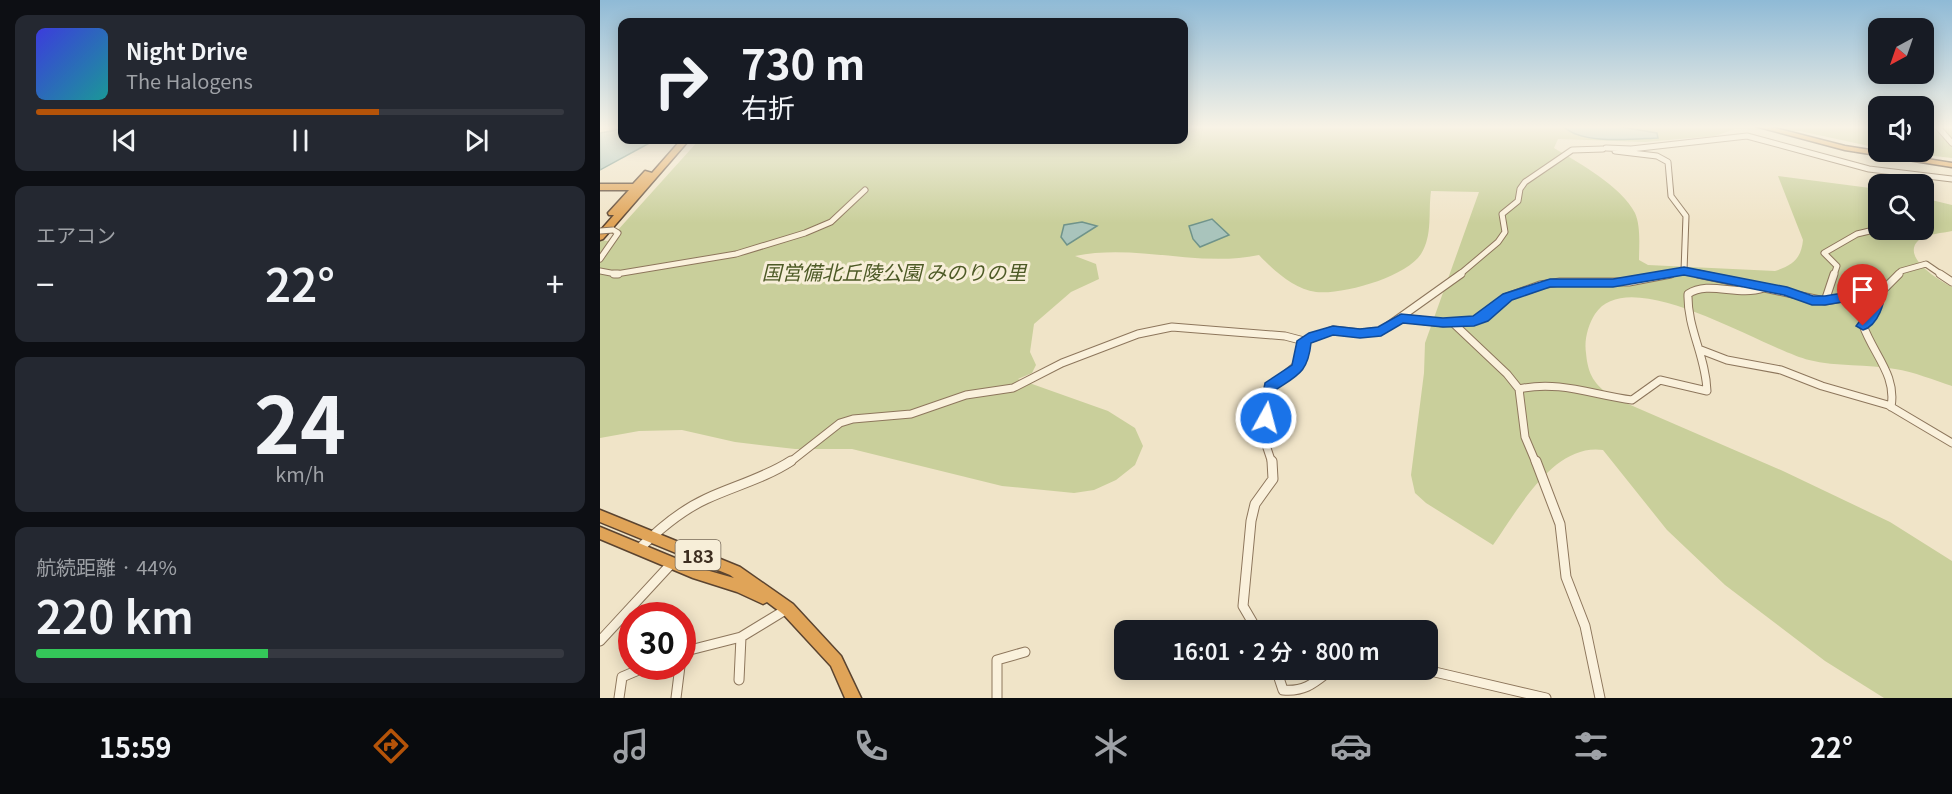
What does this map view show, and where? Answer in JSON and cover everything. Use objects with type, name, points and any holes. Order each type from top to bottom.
[{"type":"highway","points":[[600,229],[661,159]]},
{"type":"highway","points":[[600,237],[669,159]]},
{"type":"highway","points":[[1921,159],[1950,163]]},
{"type":"highway","points":[[1934,160],[1950,163]]},
{"type":"highway","points":[[600,187],[645,187]]},
{"type":"highway","name":"183","points":[[600,516],[735,571],[788,609],[836,660],[853,698]]},
{"type":"highway","name":"183","points":[[600,533],[672,563],[739,586],[788,609]]},
{"type":"street","points":[[639,549],[652,536],[704,500],[785,465],[840,423],[852,418],[911,414],[966,395],[1013,388],[1087,353],[1160,329],[1249,332],[1304,341],[1333,330],[1360,333],[1381,331],[1459,275],[1498,242],[1505,232],[1502,214],[1518,201],[1520,189],[1525,182],[1559,159]]},
{"type":"street","points":[[1663,159],[1668,162],[1671,196],[1686,216],[1684,271]]},
{"type":"street","points":[[1824,159],[1890,173],[1952,179]]},
{"type":"street","points":[[600,271],[616,274],[730,255],[805,233],[831,222],[865,190]]},
{"type":"street","points":[[600,229],[613,230],[618,233],[600,260]]},
{"type":"street","points":[[1825,301],[1837,272],[1837,266],[1824,253],[1857,234],[1868,231]]},
{"type":"street","points":[[1401,318],[1452,322],[1484,317],[1507,297],[1550,283],[1621,282],[1684,271],[1787,291],[1806,299],[1825,301],[1878,291],[1885,288],[1901,271],[1926,264],[1952,282]]},
{"type":"street","points":[[1519,389],[1539,383],[1559,384],[1632,400],[1660,380],[1707,391],[1707,370],[1688,299],[1692,290],[1699,287],[1748,293],[1766,287]]},
{"type":"street","points":[[1878,291],[1879,299],[1874,312],[1863,326],[1889,373],[1895,396],[1891,407]]},
{"type":"street","points":[[1452,322],[1507,374],[1519,389],[1525,437],[1550,493],[1560,524],[1566,577],[1585,626],[1600,698]]},
{"type":"street","points":[[1251,620],[1243,606],[1251,521],[1255,504],[1273,479],[1273,465],[1263,436],[1270,387],[1297,369],[1302,358],[1304,341]]},
{"type":"street","points":[[1701,350],[1727,360],[1781,370],[1809,382],[1891,407],[1952,443]]},
{"type":"street","points":[[600,641],[672,563]]},
{"type":"street","points":[[696,648],[741,637],[788,609]]},
{"type":"street","points":[[739,680],[741,637]]},
{"type":"street","points":[[997,698],[997,660],[1025,652]]},
{"type":"street","points":[[1438,673],[1546,698]]},
{"type":"street","points":[[619,698],[622,680]]},
{"type":"street","points":[[676,698],[678,680]]},
{"type":"street","points":[[1280,680],[1283,690],[1301,693],[1314,687],[1318,680]]},
{"type":"green space","name":"国営備北丘陵公園 みのりの里","points":[[682,159],[1571,159],[1599,176],[1629,203],[1638,224],[1639,260],[1648,265],[1775,271],[1791,264],[1798,257],[1803,240],[1778,176],[1868,188],[1868,240],[1919,240],[1914,253],[1917,260],[1931,274],[1952,287],[1952,386],[1895,369],[1809,360],[1698,313],[1666,302],[1636,297],[1612,300],[1595,314],[1587,333],[1588,367],[1601,388],[1612,397],[1783,471],[1890,522],[1952,561],[1952,698],[1884,698],[1825,661],[1725,585],[1667,530],[1603,450],[1585,451],[1568,457],[1553,468],[1526,498],[1493,545],[1426,503],[1415,493],[1411,475],[1424,373],[1425,343],[1479,192],[1431,191],[1429,231],[1421,254],[1402,270],[1388,277],[1342,291],[1316,292],[1300,287],[1277,273],[1259,255],[1213,259],[1121,252],[1075,256],[1096,264],[1099,279],[1071,292],[1034,324],[1030,352],[1036,365],[1032,373],[1018,379],[1108,411],[1135,428],[1143,446],[1135,465],[1116,480],[1094,490],[1074,493],[1002,486],[852,449],[795,449],[735,442],[682,430],[639,431],[600,438],[600,240],[608,241]]},
{"type":"green space","points":[[1934,201],[1952,205],[1952,231],[1934,234]]},
{"type":"water","points":[[600,159],[621,159],[600,170]]},
{"type":"water","points":[[1212,219],[1229,235],[1200,247],[1193,239],[1189,226]]},
{"type":"water","points":[[1082,222],[1097,226],[1067,245],[1061,237],[1064,225]]},
{"type":"route","points":[[1266,418],[1270,387],[1278,379],[1297,369],[1302,358],[1304,341],[1313,336],[1333,330],[1353,333],[1381,331],[1392,326],[1401,318],[1443,323],[1474,321],[1484,317],[1507,297],[1550,283],[1629,282],[1684,271],[1787,291],[1812,300],[1825,301],[1878,291],[1879,299],[1874,312],[1870,314],[1863,326]]}]
